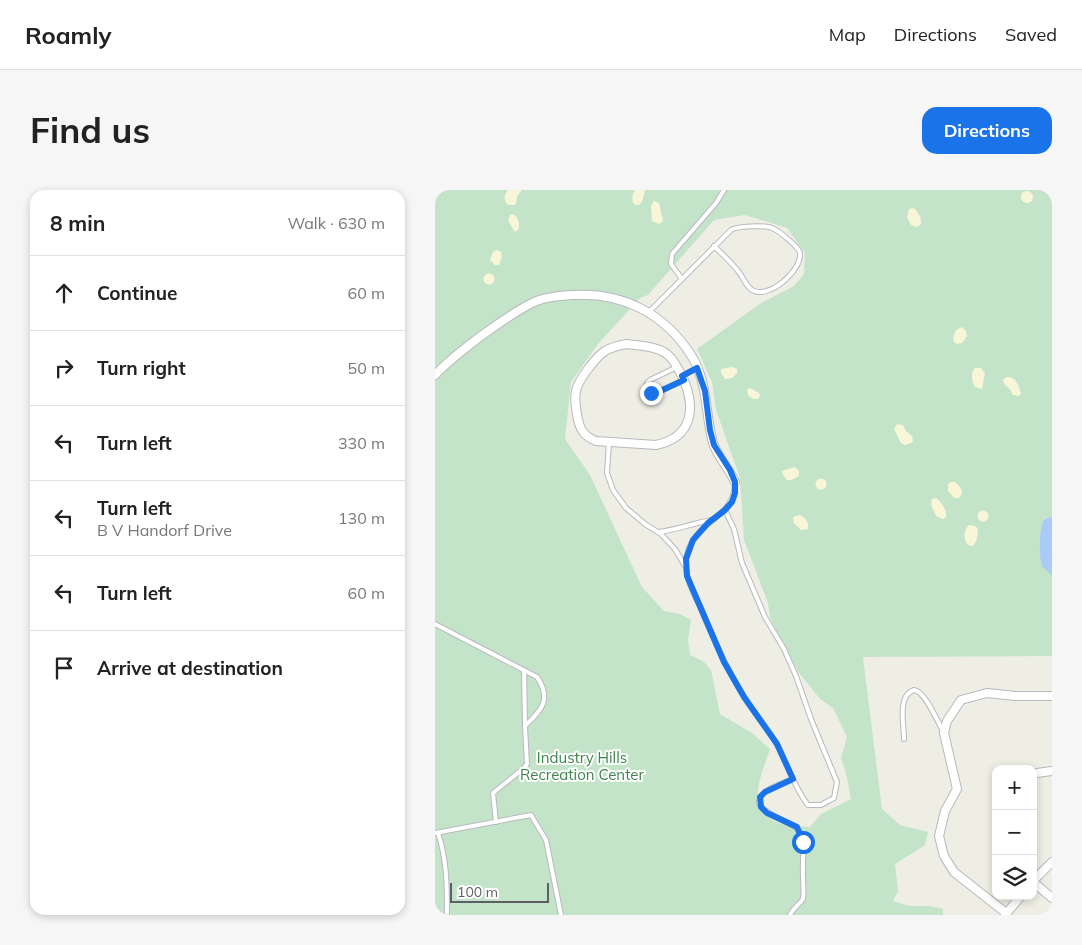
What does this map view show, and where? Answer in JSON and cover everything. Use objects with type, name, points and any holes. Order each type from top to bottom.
[{"type":"street","points":[[435,375],[447,361],[508,317],[534,302],[557,296],[585,294],[603,295],[620,299],[649,312],[681,341],[692,357],[705,391],[714,445],[730,470],[735,482]]},
{"type":"street","points":[[627,344],[655,349],[669,355],[683,378],[689,393],[691,412],[684,428],[671,440],[656,445],[596,441],[585,434],[579,424],[575,393],[580,380],[603,352],[619,345],[627,344]]},
{"type":"street","points":[[683,378],[697,368]]},
{"type":"street","points":[[1018,900],[1006,914],[954,872],[944,856],[939,836],[945,811],[957,789],[944,734],[947,721],[961,700],[987,693],[1015,696],[1052,696]]},
{"type":"street","points":[[1037,773],[1052,771]]},
{"type":"street","points":[[1037,877],[1052,862]]},
{"type":"street","points":[[1037,885],[1052,898]]},
{"type":"lane","points":[[682,279],[673,269],[671,264],[672,254],[716,203],[724,190]]},
{"type":"lane","points":[[649,312],[714,246],[736,227],[771,227],[797,247],[800,259],[796,269],[782,283],[767,291],[757,292],[749,288],[739,272],[714,246]]},
{"type":"lane","points":[[677,367],[650,380],[647,383],[647,389],[651,393],[656,393],[683,378]]},
{"type":"lane","points":[[609,442],[607,473],[613,490],[626,508],[658,532],[675,549],[686,568]]},
{"type":"lane","points":[[725,510],[734,529],[742,563],[765,617],[784,649],[796,676],[811,719],[837,782],[834,798],[821,805],[808,806],[800,795],[777,744],[744,697],[724,662],[691,588],[686,568],[686,559],[693,540],[732,502],[735,493],[735,482]]},
{"type":"lane","points":[[658,532],[712,520]]},
{"type":"lane","points":[[435,624],[537,677],[542,684],[544,692],[544,706],[525,726]]},
{"type":"lane","points":[[496,822],[493,792],[525,768],[527,764],[524,670]]},
{"type":"lane","points":[[904,739],[904,702],[907,694],[914,690],[919,690],[923,695],[944,734]]},
{"type":"lane","points":[[790,915],[803,899],[801,834],[797,827],[767,813],[761,807],[760,797],[765,792],[793,779]]},
{"type":"lane","points":[[447,915],[447,877],[441,842],[436,833],[531,815],[546,840],[561,915]]},
{"type":"green space","name":"Industry Hills Recreation Center","points":[[435,190],[1052,190],[1052,656],[863,657],[882,809],[900,825],[928,832],[925,845],[895,864],[898,891],[893,901],[909,906],[930,906],[943,909],[943,915],[435,915]],"holes":[[[745,215],[787,228],[805,253],[804,274],[794,286],[761,303],[697,349],[712,382],[716,410],[740,478],[744,540],[768,603],[770,618],[799,673],[820,699],[833,708],[847,737],[841,758],[851,799],[821,814],[810,827],[779,823],[768,817],[761,810],[758,801],[758,791],[770,749],[752,733],[720,714],[711,670],[703,661],[690,655],[688,639],[691,620],[680,614],[664,611],[642,587],[590,475],[565,439],[571,382],[598,344],[640,298],[648,295],[714,220]]]},
{"type":"sand","points":[[508,190],[522,190],[517,196],[516,204],[514,205],[508,205],[505,201]]},
{"type":"sand","points":[[635,190],[645,190],[642,202],[639,205],[635,205],[633,202]]},
{"type":"sand","points":[[1025,191],[1029,191],[1033,197],[1029,203],[1025,203],[1021,199],[1021,195]]},
{"type":"sand","points":[[654,201],[659,203],[663,221],[659,224],[652,221],[651,206]]},
{"type":"sand","points":[[913,208],[921,220],[921,224],[917,227],[911,225],[907,217],[909,209]]},
{"type":"sand","points":[[512,214],[516,216],[519,222],[519,229],[515,232],[508,221]]},
{"type":"sand","points":[[497,250],[501,252],[502,257],[499,265],[495,265],[490,260],[493,252]]},
{"type":"sand","points":[[489,273],[495,279],[489,285],[483,279]]},
{"type":"sand","points":[[962,327],[966,331],[967,336],[962,343],[957,344],[953,338],[956,330]]},
{"type":"sand","points":[[732,367],[737,369],[737,373],[732,378],[725,379],[721,369]]},
{"type":"sand","points":[[975,368],[981,368],[985,373],[982,389],[975,387],[973,382],[972,375]]},
{"type":"sand","points":[[1006,377],[1012,378],[1016,382],[1021,393],[1019,396],[1013,395],[1005,385],[1003,380]]},
{"type":"sand","points":[[750,388],[759,393],[758,399],[753,399],[748,395],[747,390]]},
{"type":"sand","points":[[897,424],[903,425],[912,436],[913,441],[911,443],[905,445],[901,443],[894,429]]},
{"type":"sand","points":[[795,467],[799,471],[799,476],[787,480],[782,471]]},
{"type":"sand","points":[[821,478],[827,484],[821,490],[815,484]]},
{"type":"sand","points":[[955,482],[961,488],[962,493],[959,498],[954,498],[948,491],[948,484]]},
{"type":"sand","points":[[936,498],[945,509],[946,517],[943,519],[936,516],[931,504],[932,499]]},
{"type":"sand","points":[[983,510],[989,516],[983,522],[977,516]]},
{"type":"sand","points":[[800,515],[804,518],[808,529],[801,530],[794,523],[793,518]]},
{"type":"sand","points":[[969,525],[975,526],[978,529],[976,542],[971,546],[967,544],[965,537],[965,532]]},
{"type":"water","points":[[1052,517],[1052,575],[1042,566],[1040,535],[1044,520]]},
{"type":"route","points":[[651,393],[656,393],[684,380],[682,376],[697,368],[705,391],[714,445],[730,470],[735,482],[735,493],[732,502],[725,510],[708,523],[693,540],[686,559],[687,576],[724,662],[744,697],[777,744],[793,779],[765,792],[760,797],[761,807],[767,813],[797,827],[803,842]]}]
